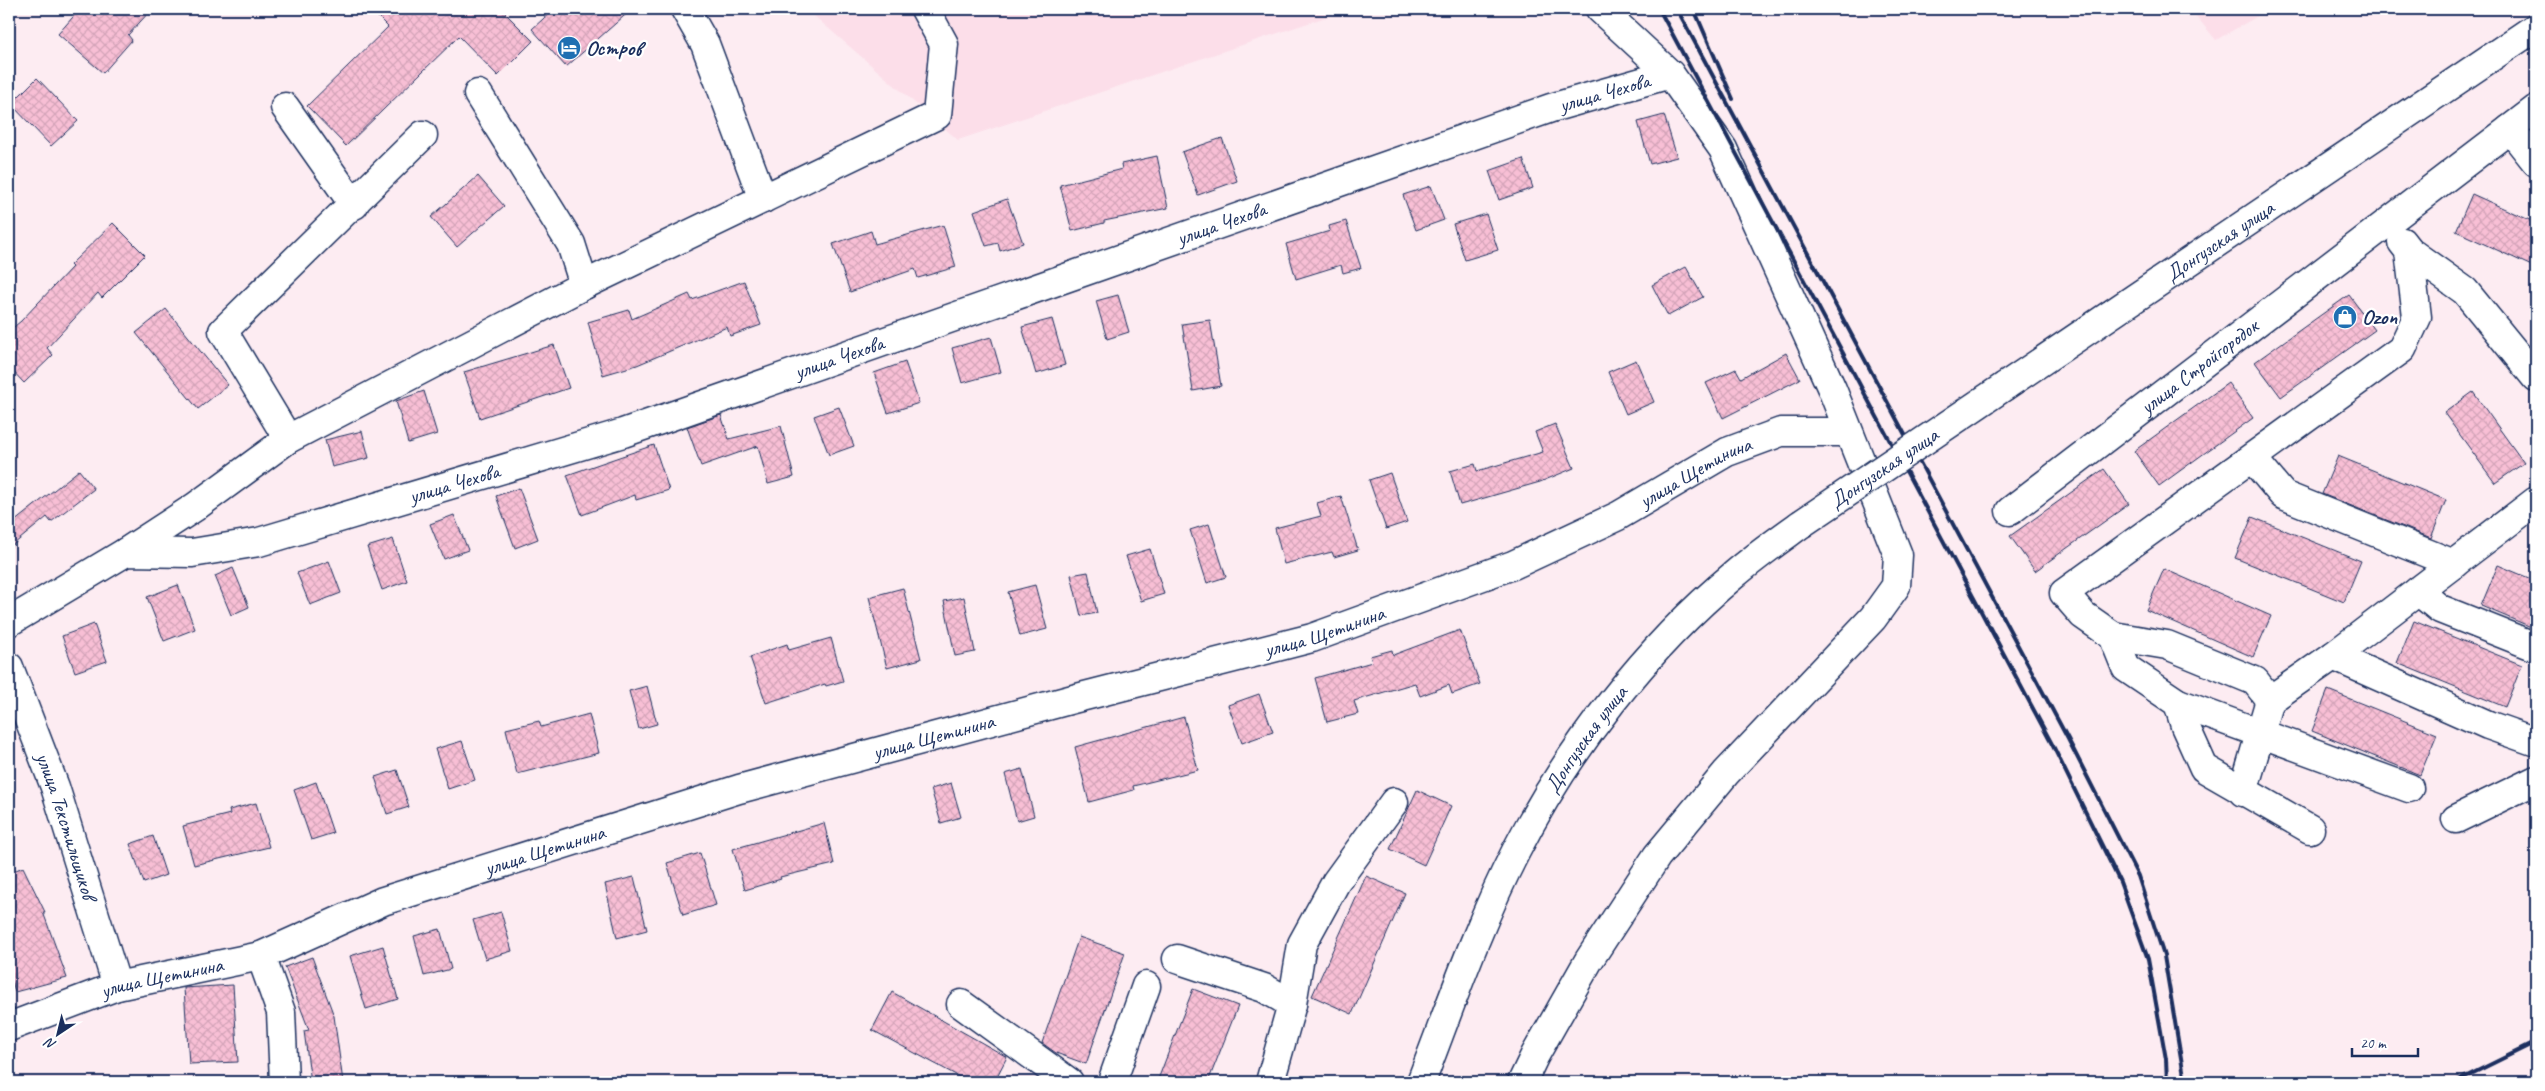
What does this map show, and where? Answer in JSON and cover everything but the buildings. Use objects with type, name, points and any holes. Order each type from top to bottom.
[{"type":"main road","points":[[686,9],[705,44],[763,199]]},
{"type":"main road","points":[[9,622],[126,552],[195,506],[288,439],[584,285],[937,115],[944,44],[925,9]]},
{"type":"main road","points":[[1522,1082],[1589,960],[1657,856],[1726,773],[1873,618],[1896,586],[1898,555],[1832,389],[1723,149],[1670,74],[1600,9]]},
{"type":"main road","name":"Донгузская улица","points":[[1421,1082],[1477,936],[1516,850],[1566,766],[1613,700],[1672,633],[1734,574],[1801,524],[2536,27]]},
{"type":"main road","name":"улица Чехова","points":[[126,552],[192,553],[258,542],[623,433],[1551,108],[1670,74]]},
{"type":"main road","points":[[478,94],[571,244],[584,285]]},
{"type":"main road","points":[[285,107],[354,205]]},
{"type":"main road","name":"улица Стройгородок","points":[[2010,510],[2536,109]]},
{"type":"main road","points":[[2510,129],[2536,162]]},
{"type":"main road","points":[[288,439],[224,331],[423,135]]},
{"type":"main road","points":[[2388,223],[2408,251],[2465,291],[2536,378]]},
{"type":"main road","points":[[2270,700],[2254,681],[2194,656],[2167,645],[2113,636],[2083,614],[2064,593],[2253,459],[2402,350],[2416,317],[2408,251]]},
{"type":"main road","name":"улица Щетинина","points":[[9,1027],[117,986],[261,956],[383,901],[739,789],[1072,699],[1312,638],[1513,566],[1618,516],[1727,452],[1781,432],[1848,432]]},
{"type":"main road","points":[[2253,459],[2283,495],[2454,564]]},
{"type":"main road","points":[[2243,792],[2270,700],[2333,656],[2536,501]]},
{"type":"main road","points":[[2418,591],[2440,609],[2536,647]]},
{"type":"main road","points":[[2113,636],[2126,668],[2178,703],[2409,788]]},
{"type":"main road","points":[[2333,656],[2488,725],[2536,742]]},
{"type":"main road","name":"улица Текстильщиков","points":[[9,667],[55,787],[117,986]]},
{"type":"main road","points":[[2178,703],[2185,726],[2204,768],[2310,829]]},
{"type":"main road","points":[[2456,819],[2536,780]]},
{"type":"main road","points":[[1270,1082],[1292,1004],[1302,944],[1336,882],[1394,802]]},
{"type":"main road","points":[[261,956],[281,1012],[284,1082]]},
{"type":"main road","points":[[1176,958],[1264,988],[1292,1004]]},
{"type":"main road","points":[[1112,1082],[1146,986]]},
{"type":"main road","points":[[960,1004],[1069,1082]]},
{"type":"shaded area","points":[[806,9],[1350,9],[958,140]]},
{"type":"shaded area","points":[[2190,9],[2270,9],[2216,40]]},
{"type":"railway","points":[[1659,9],[2053,746],[2120,882],[2148,959],[2166,1059],[2167,1082]]},
{"type":"railway","points":[[1677,9],[2068,739],[2138,876],[2164,956],[2185,1082]]},
{"type":"railway","points":[[1694,9],[1733,99]]},
{"type":"railway","points":[[2455,1082],[2536,1042]]},
{"type":"place","name":"Остров","points":[[569,48]]},
{"type":"place","name":"Ozon","points":[[2345,317]]}]
